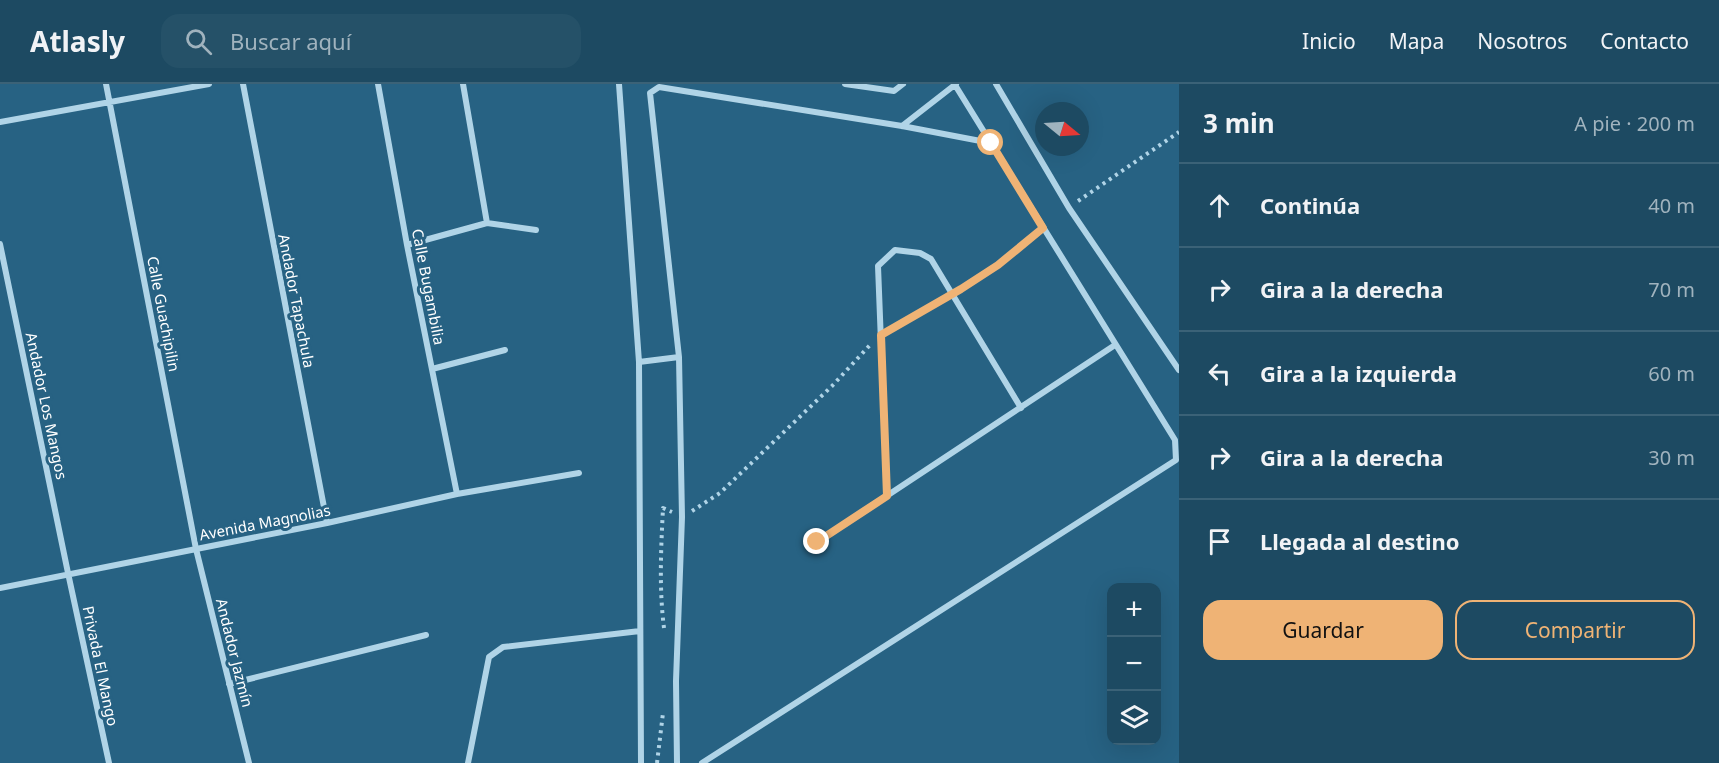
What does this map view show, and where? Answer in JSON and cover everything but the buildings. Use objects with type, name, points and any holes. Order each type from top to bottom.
[{"type":"street","name":"Calle Guachipilin","points":[[106,84],[196,549]]},
{"type":"street","points":[[0,122],[209,84]]},
{"type":"street","name":"Andador Tapachula","points":[[243,84],[327,523]]},
{"type":"street","name":"Calle Bugambilia","points":[[378,84],[407,246],[457,494]]},
{"type":"street","points":[[463,84],[487,223]]},
{"type":"street","points":[[619,84],[639,362],[641,763]]},
{"type":"street","points":[[845,84],[894,91],[903,84]]},
{"type":"street","points":[[996,84],[1069,208],[1179,370]]},
{"type":"street","points":[[702,763],[1176,460],[1175,440],[956,85],[902,126]]},
{"type":"street","points":[[677,763],[676,681],[682,517],[679,357],[650,93],[659,87],[902,126],[991,143]]},
{"type":"street","points":[[407,246],[487,223],[536,230]]},
{"type":"street","name":"Andador Los Mangos","points":[[0,244],[68,573]]},
{"type":"street","points":[[887,496],[878,266],[895,249],[920,253],[931,259],[1021,408]]},
{"type":"street","points":[[817,542],[1115,345]]},
{"type":"street","points":[[432,369],[505,350]]},
{"type":"street","points":[[639,362],[679,357]]},
{"type":"street","name":"Avenida Magnolias","points":[[0,588],[327,523],[457,494],[579,473]]},
{"type":"street","name":"Andador Jazmín","points":[[196,549],[249,763]]},
{"type":"street","name":"Privada El Mango","points":[[68,573],[109,763]]},
{"type":"street","points":[[468,763],[489,657],[504,647],[640,631]]},
{"type":"street","points":[[229,684],[426,635]]},
{"type":"path","points":[[1069,208],[1179,132]]},
{"type":"path","points":[[665,637],[662,614],[663,508],[682,517],[720,493],[832,386],[881,335],[998,265],[1043,228]]},
{"type":"path","points":[[657,763],[664,707]]},
{"type":"route","points":[[817,542],[887,496],[881,335],[998,265],[1043,228],[991,143]]}]
